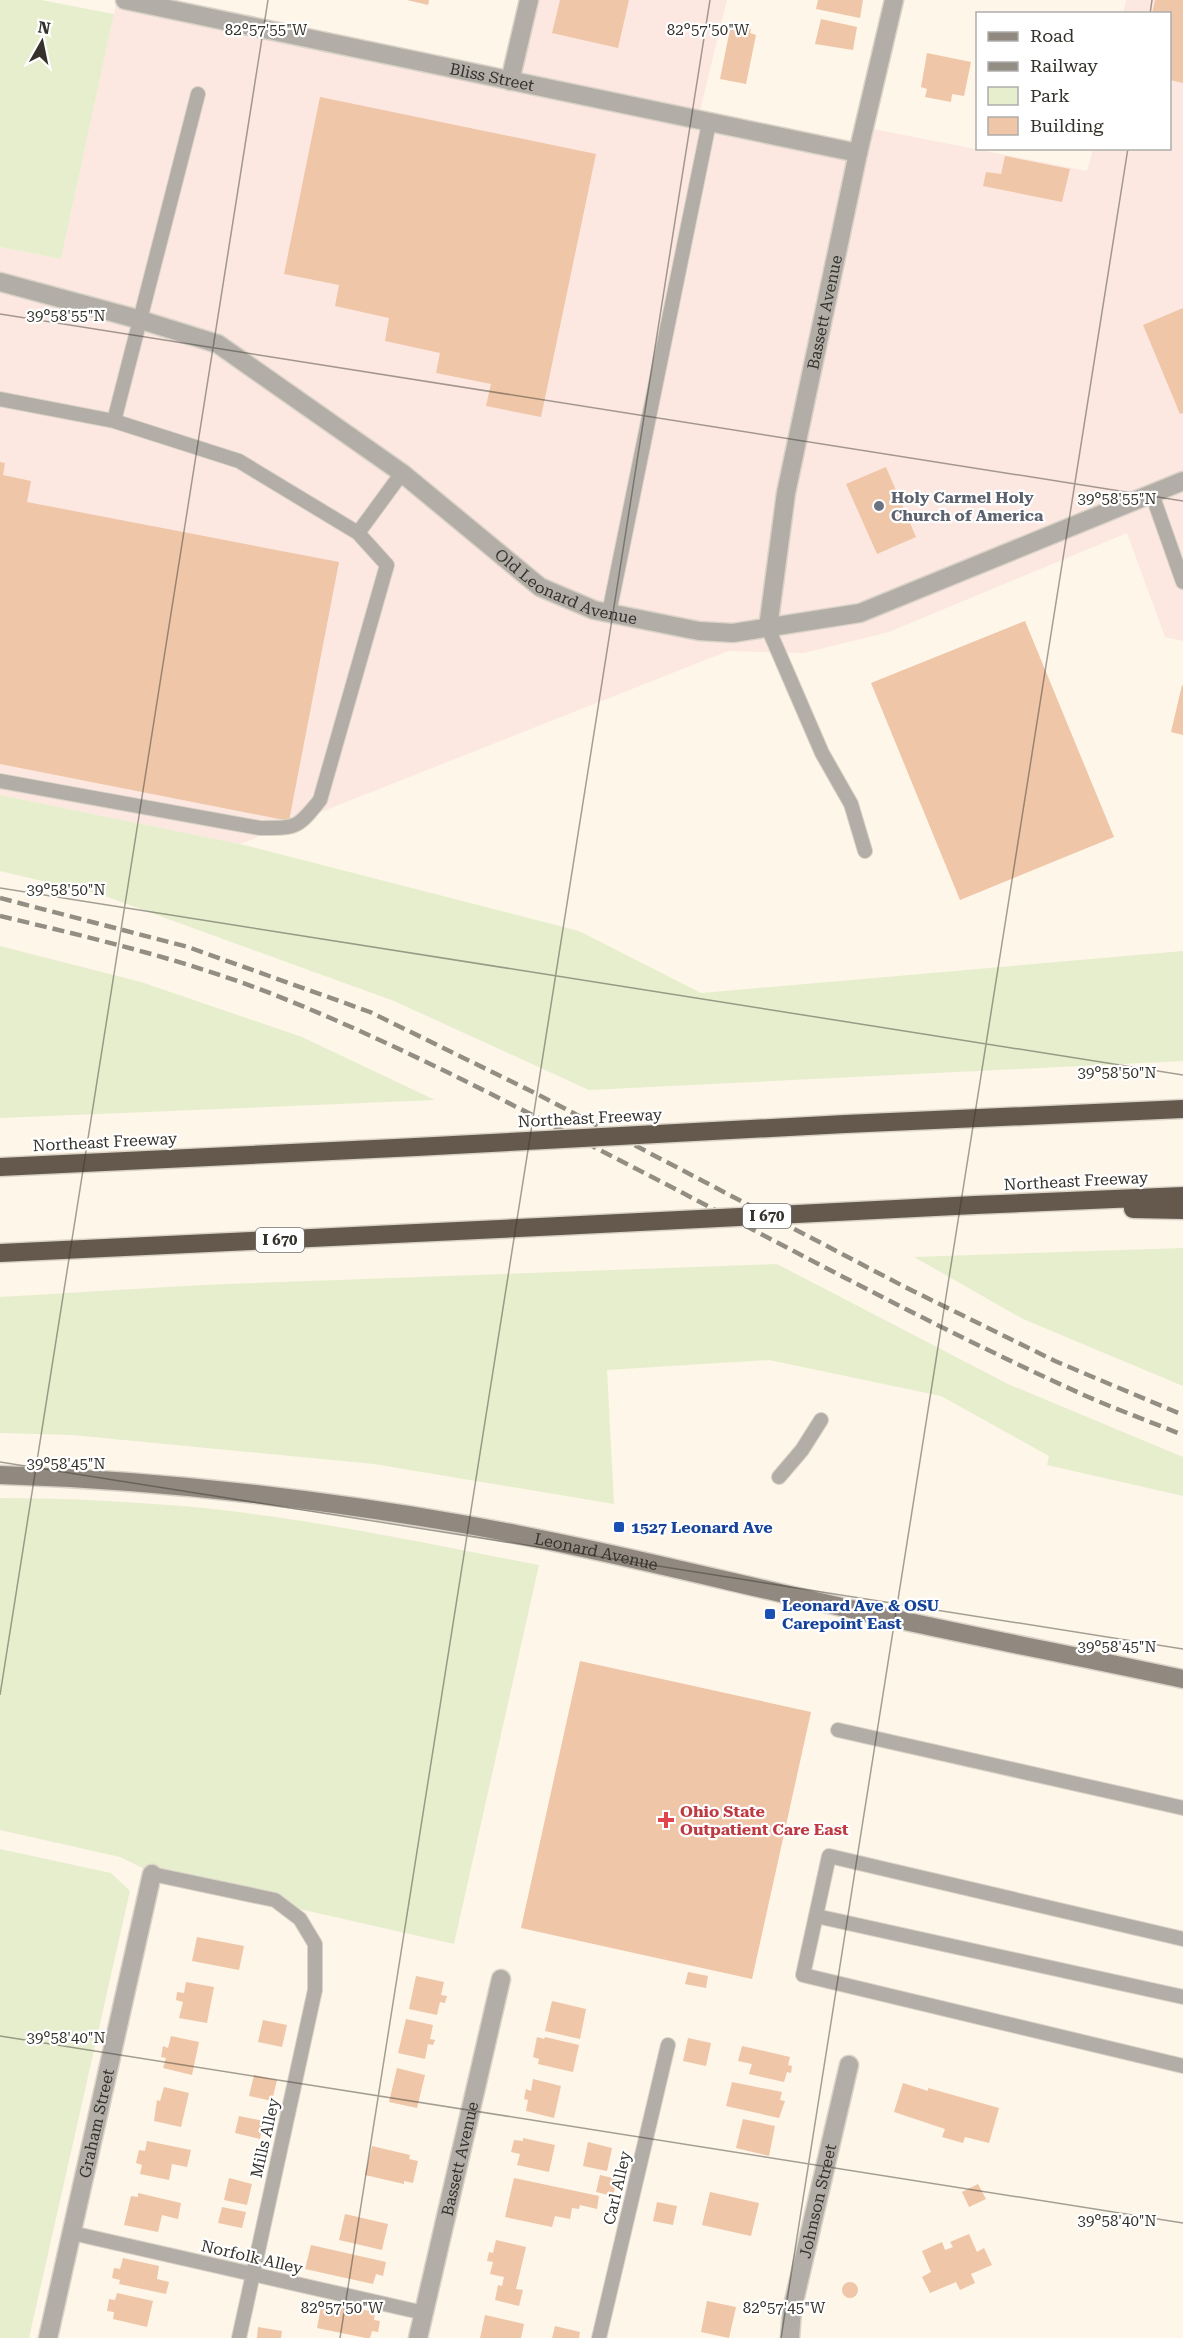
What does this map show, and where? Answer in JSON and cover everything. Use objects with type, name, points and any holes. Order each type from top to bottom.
[{"type":"highway","name":"Northeast Freeway","points":[[0,1167],[1183,1109]]},
{"type":"highway","name":"Northeast Freeway","points":[[0,1253],[1183,1196]]},
{"type":"highway","points":[[975,1206],[1183,1210]]},
{"type":"street","points":[[510,81],[529,0]]},
{"type":"street","name":"Bassett Avenue","points":[[768,628],[786,493],[858,153],[894,0]]},
{"type":"street","name":"Bliss Street","points":[[136,1],[858,153]]},
{"type":"street","name":"Old Leonard Avenue","points":[[0,282],[141,320],[218,344],[402,473],[540,586],[594,610],[699,631],[733,633],[860,613],[1183,481]]},
{"type":"street","name":"Leonard Avenue","points":[[0,1475],[115,1482],[368,1508],[471,1526],[1183,1679]]},
{"type":"street","name":"Graham Street","points":[[48,2338],[152,1874]]},
{"type":"street","name":"Bassett Avenue","points":[[418,2338],[501,1978]]},
{"type":"street","name":"Johnson Street","points":[[790,2338],[792,2310],[849,2065]]},
{"type":"lane","points":[[114,422],[198,94]]},
{"type":"lane","points":[[609,613],[709,123]]},
{"type":"lane","points":[[0,399],[114,422],[238,462],[358,533],[387,565],[320,800],[302,823],[289,828],[260,828],[0,781]]},
{"type":"lane","points":[[358,533],[402,473]]},
{"type":"lane","points":[[1152,494],[1183,582]]},
{"type":"lane","points":[[768,628],[822,753],[851,804],[865,851]]},
{"type":"lane","points":[[779,1477],[802,1450],[821,1420]]},
{"type":"lane","points":[[838,1730],[1183,1808]]},
{"type":"lane","points":[[1183,1939],[829,1856],[803,1975],[1183,2066]]},
{"type":"lane","name":"Mills Alley","points":[[152,1874],[275,1900],[300,1919],[315,1944],[315,1990],[239,2338]]},
{"type":"lane","points":[[816,1916],[1183,1997]]},
{"type":"lane","name":"Carl Alley","points":[[599,2338],[668,2045]]},
{"type":"lane","name":"Norfolk Alley","points":[[72,2233],[424,2313]]},
{"type":"shaded area","points":[[117,0],[512,83],[531,0],[727,0],[698,119],[861,154],[868,128],[1087,171],[1093,150],[1171,150],[1171,12],[1123,12],[1126,0],[1183,0],[1183,641],[1165,637],[1127,533],[889,632],[804,653],[728,651],[240,844],[0,795],[0,247],[61,259]]},
{"type":"green space","points":[[0,0],[41,0],[114,14],[61,259],[0,247]]},
{"type":"green space","points":[[0,795],[240,844],[579,931],[701,993],[1183,951],[1183,1061],[589,1090],[394,1001],[102,895],[0,871]]},
{"type":"green space","points":[[0,946],[141,982],[302,1037],[435,1100],[0,1118]]},
{"type":"green space","points":[[1183,1248],[1183,1386],[1023,1319],[914,1257]]},
{"type":"green space","points":[[777,1264],[1008,1384],[1183,1457],[1183,1496],[1047,1465],[1049,1456],[941,1396],[769,1360],[607,1370],[614,1504],[374,1464],[72,1435],[0,1433],[0,1297],[201,1285]]},
{"type":"green space","points":[[0,1498],[129,1502],[247,1513],[373,1533],[539,1565],[454,1944],[163,1878],[120,1857],[0,1830]]},
{"type":"green space","points":[[0,1849],[111,1873],[130,1891],[29,2338],[0,2338]]},
{"type":"building","points":[[407,0],[429,0],[428,5]]},
{"type":"building","points":[[560,0],[629,0],[618,48],[552,33]]},
{"type":"building","points":[[818,0],[863,0],[860,18],[816,9]]},
{"type":"building","points":[[1155,0],[1183,0],[1183,83],[1171,80],[1171,12],[1152,12]]},
{"type":"building","points":[[821,19],[857,27],[853,50],[815,44]]},
{"type":"building","points":[[737,26],[751,29],[750,33],[756,35],[746,84],[720,79],[730,29],[736,31]]},
{"type":"building","points":[[927,53],[971,62],[964,96],[952,94],[951,102],[925,97],[927,89],[921,87]]},
{"type":"building","points":[[320,97],[596,154],[541,417],[486,406],[491,384],[436,373],[440,353],[385,341],[389,318],[335,306],[339,285],[284,274]]},
{"type":"building","points":[[1005,156],[1070,169],[1062,202],[983,186],[986,172],[1001,174]]},
{"type":"building","points":[[1183,308],[1183,413],[1180,414],[1143,325]]},
{"type":"building","points":[[0,462],[5,463],[3,475],[31,481],[27,502],[339,562],[289,821],[0,764]]},
{"type":"building","name":"Holy Carmel Holy Church of America","points":[[886,467],[916,537],[877,554],[846,484]]},
{"type":"building","points":[[1025,621],[1114,837],[960,900],[871,683]]},
{"type":"building","points":[[1183,686],[1183,735],[1171,732]]},
{"type":"building","name":"Ohio State Outpatient Care East","points":[[580,1661],[811,1712],[752,1979],[521,1928]]},
{"type":"building","points":[[197,1937],[244,1946],[239,1970],[192,1961]]},
{"type":"building","points":[[688,1972],[708,1976],[706,1988],[685,1984]]},
{"type":"building","points":[[416,1976],[444,1982],[441,1995],[447,1996],[445,2003],[440,2002],[437,2015],[409,2009]]},
{"type":"building","points":[[186,1982],[214,1987],[207,2023],[179,2018],[183,2002],[176,2000],[177,1992],[184,1993]]},
{"type":"building","points":[[552,2001],[586,2009],[580,2039],[545,2031]]},
{"type":"building","points":[[406,2019],[433,2025],[430,2039],[435,2040],[433,2045],[428,2044],[425,2059],[398,2053]]},
{"type":"building","points":[[263,2020],[287,2025],[282,2047],[258,2042]]},
{"type":"building","points":[[171,2036],[199,2042],[192,2075],[163,2068],[166,2058],[161,2057],[163,2046],[168,2048]]},
{"type":"building","points":[[537,2037],[579,2045],[573,2072],[538,2064],[539,2059],[533,2057]]},
{"type":"building","points":[[688,2038],[711,2043],[706,2066],[683,2061]]},
{"type":"building","points":[[742,2046],[790,2057],[788,2065],[792,2066],[791,2073],[787,2072],[784,2082],[749,2074],[752,2064],[738,2061]]},
{"type":"building","points":[[397,2068],[425,2075],[417,2108],[389,2102]]},
{"type":"building","points":[[254,2075],[277,2080],[272,2101],[249,2096]]},
{"type":"building","points":[[533,2079],[561,2086],[554,2118],[526,2111],[528,2100],[524,2099],[526,2089],[531,2091]]},
{"type":"building","points":[[732,2082],[782,2092],[780,2100],[785,2101],[779,2118],[726,2106]]},
{"type":"building","points":[[903,2083],[999,2108],[989,2143],[965,2137],[963,2143],[942,2137],[945,2129],[894,2112]]},
{"type":"building","points":[[164,2087],[189,2093],[181,2127],[154,2121],[157,2100],[160,2101]]},
{"type":"building","points":[[239,2116],[264,2121],[260,2139],[235,2133]]},
{"type":"building","points":[[743,2119],[775,2126],[769,2156],[736,2148]]},
{"type":"building","points":[[523,2138],[555,2145],[549,2172],[517,2165],[520,2154],[511,2152],[514,2140],[523,2141]]},
{"type":"building","points":[[147,2141],[191,2150],[187,2167],[172,2164],[169,2180],[140,2174],[142,2165],[136,2163],[139,2150],[145,2151]]},
{"type":"building","points":[[588,2142],[612,2148],[607,2171],[583,2166]]},
{"type":"building","points":[[372,2146],[410,2155],[409,2159],[418,2161],[413,2183],[404,2181],[404,2184],[365,2175]]},
{"type":"building","points":[[600,2175],[617,2179],[613,2196],[596,2192]]},
{"type":"building","points":[[229,2178],[252,2184],[247,2205],[224,2200]]},
{"type":"building","points":[[514,2178],[599,2196],[597,2209],[580,2205],[579,2209],[572,2208],[570,2219],[555,2216],[552,2227],[505,2217]]},
{"type":"building","points":[[978,2184],[986,2199],[969,2207],[962,2192]]},
{"type":"building","points":[[710,2192],[759,2203],[751,2236],[702,2225]]},
{"type":"building","points":[[138,2193],[181,2203],[178,2219],[162,2215],[158,2232],[124,2225],[131,2196],[138,2197]]},
{"type":"building","points":[[657,2202],[677,2206],[673,2225],[653,2221]]},
{"type":"building","points":[[222,2207],[246,2212],[242,2228],[218,2223]]},
{"type":"building","points":[[345,2214],[388,2224],[382,2250],[339,2240]]},
{"type":"building","points":[[969,2234],[977,2252],[984,2248],[992,2265],[971,2274],[975,2283],[960,2290],[956,2282],[930,2293],[922,2277],[931,2272],[922,2251],[942,2242],[945,2250],[953,2247],[950,2242]]},
{"type":"building","points":[[496,2240],[526,2247],[516,2289],[523,2290],[519,2306],[495,2300],[498,2285],[502,2286],[504,2277],[490,2274],[493,2262],[487,2261],[489,2252],[493,2253]]},
{"type":"building","points":[[311,2245],[386,2262],[383,2276],[376,2274],[373,2284],[305,2269]]},
{"type":"building","points":[[123,2258],[159,2266],[157,2279],[169,2282],[166,2294],[119,2284],[120,2280],[112,2278],[114,2268],[120,2269]]},
{"type":"building","points":[[847,2282],[853,2282],[858,2290],[856,2296],[847,2298],[842,2293],[842,2287]]},
{"type":"building","points":[[117,2293],[153,2301],[147,2327],[113,2319],[114,2312],[107,2311],[109,2299],[115,2300]]},
{"type":"building","points":[[322,2301],[375,2312],[374,2320],[380,2321],[378,2332],[372,2331],[370,2338],[366,2338],[317,2328]]},
{"type":"building","points":[[707,2301],[736,2307],[729,2338],[701,2332]]},
{"type":"building","points":[[485,2315],[524,2324],[521,2338],[480,2338]]},
{"type":"building","points":[[555,2326],[580,2332],[579,2338],[552,2338]]},
{"type":"building","points":[[258,2327],[282,2331],[281,2338],[257,2338]]},
{"type":"railway","points":[[0,898],[188,947],[370,1012],[537,1094],[905,1287],[1055,1361],[1183,1415]]},
{"type":"railway","points":[[0,916],[173,960],[241,982],[316,1012],[518,1108],[840,1276],[1024,1367],[1086,1396],[1183,1435]]},
{"type":"place","name":"Holy Carmel Holy Church of America","points":[[879,506]]},
{"type":"place","name":"1527 Leonard Ave","points":[[619,1527]]},
{"type":"place","name":"Leonard Ave & OSU Carepoint East","points":[[770,1614]]},
{"type":"place","name":"Ohio State Outpatient Care East","points":[[666,1820]]}]
